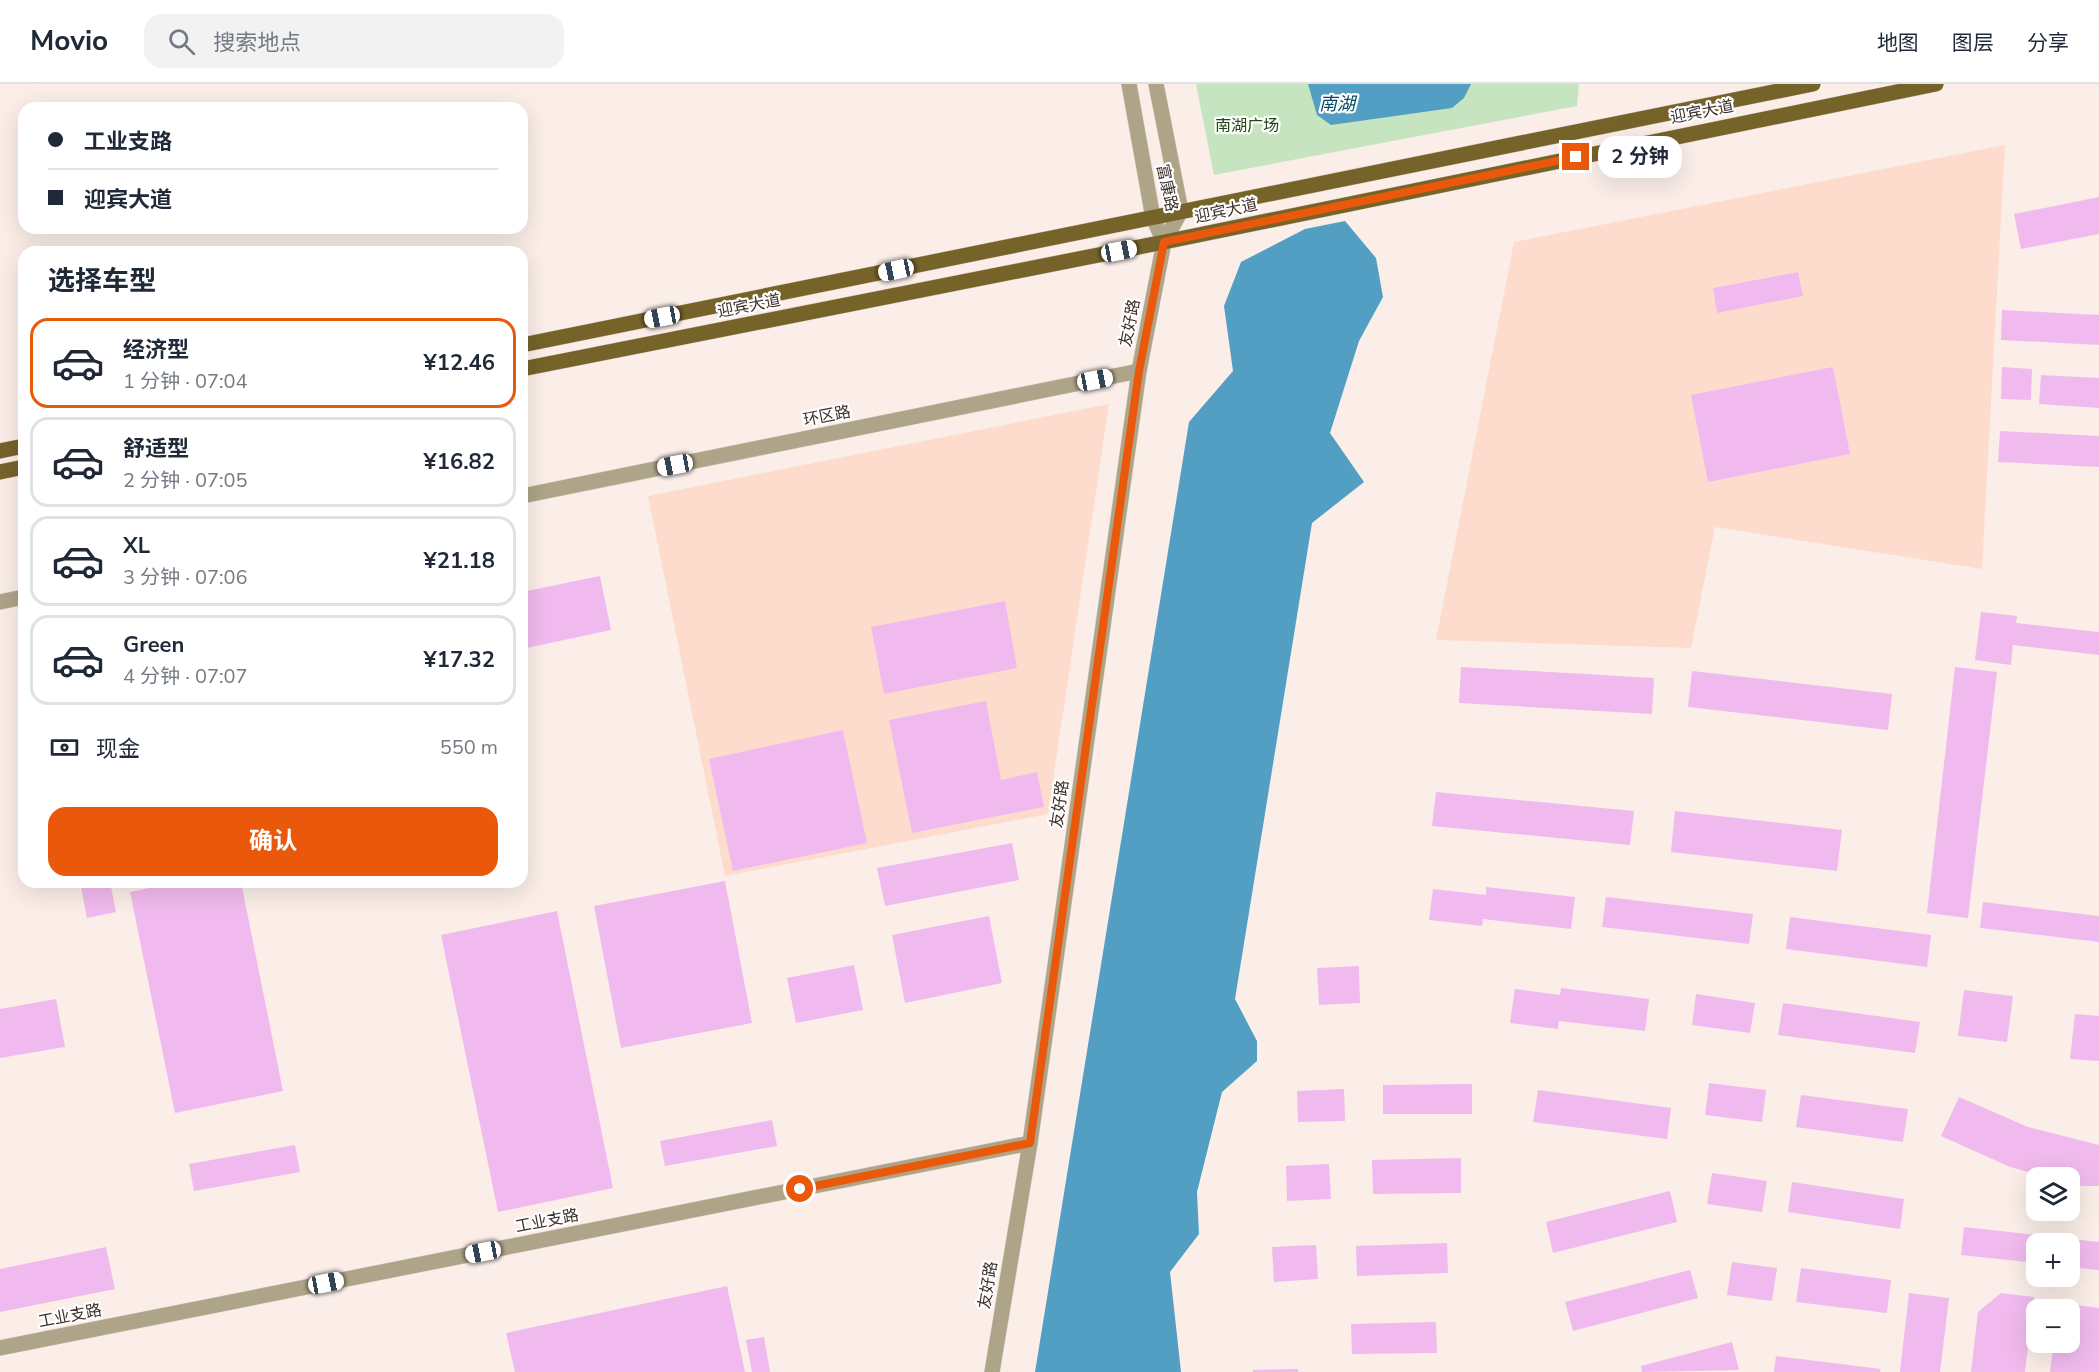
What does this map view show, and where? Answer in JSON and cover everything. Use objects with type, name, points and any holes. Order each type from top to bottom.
[{"type":"main road","name":"迎宾大道","points":[[528,344],[1813,84]]},
{"type":"main road","name":"迎宾大道","points":[[528,368],[1164,242],[1936,84]]},
{"type":"main road","points":[[0,451],[18,447]]},
{"type":"main road","points":[[0,472],[18,468]]},
{"type":"street","name":"富康路","points":[[1129,84],[1153,218],[1164,242]]},
{"type":"street","name":"富康路","points":[[1156,84],[1181,212],[1164,242]]},
{"type":"street","name":"友好路","points":[[992,1372],[1030,1143],[1139,371],[1164,242]]},
{"type":"street","name":"环区路","points":[[528,495],[1139,371]]},
{"type":"street","points":[[0,602],[18,598]]},
{"type":"street","name":"工业支路","points":[[0,1348],[1030,1143]]},
{"type":"shaded area","points":[[2005,145],[1982,569],[1715,527],[1691,648],[1436,640],[1514,242]]},
{"type":"shaded area","points":[[1109,404],[1048,814],[725,876],[648,496]]},
{"type":"green space","name":"南湖广场","points":[[1196,84],[1579,84],[1577,106],[1214,175]]},
{"type":"water","name":"南湖","points":[[1308,84],[1471,84],[1464,98],[1452,108],[1331,125],[1317,115]]},
{"type":"water","points":[[1345,221],[1376,258],[1383,297],[1359,341],[1330,433],[1364,482],[1312,523],[1235,999],[1257,1041],[1257,1061],[1222,1092],[1197,1192],[1199,1234],[1170,1272],[1181,1372],[1035,1372],[1189,422],[1233,371],[1224,306],[1241,262],[1305,229]]},
{"type":"building","points":[[2099,197],[2099,234],[2021,249],[2014,214]]},
{"type":"building","points":[[1798,272],[1803,296],[1717,313],[1713,288]]},
{"type":"building","points":[[2002,310],[2099,315],[2099,345],[2001,340]]},
{"type":"building","points":[[1833,367],[1850,454],[1708,482],[1691,395]]},
{"type":"building","points":[[2002,367],[2032,369],[2031,400],[2001,399]]},
{"type":"building","points":[[2041,375],[2099,378],[2099,408],[2039,404]]},
{"type":"building","points":[[2000,431],[2099,436],[2099,467],[1998,462]]},
{"type":"building","points":[[600,576],[611,630],[528,648],[528,591]]},
{"type":"building","points":[[1005,601],[1017,668],[884,694],[871,627]]},
{"type":"building","points":[[1981,612],[2017,616],[2016,623],[2099,632],[2099,655],[2013,645],[2011,665],[1975,660]]},
{"type":"building","points":[[1461,667],[1654,678],[1652,714],[1459,703]]},
{"type":"building","points":[[1955,667],[1997,672],[1968,918],[1927,913]]},
{"type":"building","points":[[1692,671],[1892,694],[1888,730],[1688,707]]},
{"type":"building","points":[[986,701],[1001,780],[1037,772],[1044,807],[912,833],[889,720]]},
{"type":"building","points":[[843,730],[867,843],[733,871],[709,759]]},
{"type":"building","points":[[1436,792],[1634,811],[1630,845],[1432,826]]},
{"type":"building","points":[[1675,811],[1842,830],[1837,871],[1671,852]]},
{"type":"building","points":[[1012,843],[1019,880],[885,906],[877,868]]},
{"type":"building","points":[[725,881],[752,1023],[621,1048],[594,906]]},
{"type":"building","points":[[1486,887],[1575,897],[1571,929],[1483,919],[1482,926],[1429,920],[1433,889],[1486,895]]},
{"type":"building","points":[[81,888],[111,888],[116,912],[87,918]]},
{"type":"building","points":[[150,888],[242,888],[283,1091],[175,1113],[130,892]]},
{"type":"building","points":[[1606,897],[1753,914],[1749,944],[1602,927]]},
{"type":"building","points":[[1983,902],[2099,916],[2099,942],[1980,928]]},
{"type":"building","points":[[557,911],[613,1188],[498,1212],[441,935]]},
{"type":"building","points":[[989,916],[1002,983],[905,1003],[892,935]]},
{"type":"building","points":[[1790,917],[1931,935],[1927,967],[1786,949]]},
{"type":"building","points":[[854,965],[863,1010],[796,1023],[787,978]]},
{"type":"building","points":[[1359,966],[1360,1003],[1319,1005],[1317,968]]},
{"type":"building","points":[[1561,988],[1649,999],[1645,1031],[1559,1021],[1558,1029],[1510,1023],[1515,989],[1560,995]]},
{"type":"building","points":[[1964,990],[2013,996],[2007,1042],[1958,1036]]},
{"type":"building","points":[[1696,994],[1755,1003],[1750,1033],[1692,1025]]},
{"type":"building","points":[[56,999],[65,1047],[0,1058],[0,1009]]},
{"type":"building","points":[[1783,1003],[1920,1022],[1915,1053],[1778,1035]]},
{"type":"building","points":[[2075,1014],[2099,1016],[2099,1061],[2070,1059]]},
{"type":"building","points":[[1709,1083],[1766,1090],[1762,1122],[1705,1115]]},
{"type":"building","points":[[1472,1084],[1472,1114],[1383,1114],[1383,1085]]},
{"type":"building","points":[[1344,1089],[1345,1121],[1298,1122],[1297,1091]]},
{"type":"building","points":[[1538,1090],[1671,1108],[1667,1139],[1533,1122]]},
{"type":"building","points":[[1801,1095],[1908,1109],[1903,1142],[1796,1127]]},
{"type":"building","points":[[1959,1097],[2028,1127],[2099,1145],[2099,1186],[2080,1185],[2080,1167],[2026,1167],[2026,1171],[2010,1167],[1941,1136]]},
{"type":"building","points":[[772,1120],[777,1146],[665,1166],[660,1141]]},
{"type":"building","points":[[295,1145],[300,1172],[194,1191],[189,1164]]},
{"type":"building","points":[[1461,1158],[1461,1193],[1373,1194],[1372,1160]]},
{"type":"building","points":[[1329,1164],[1331,1199],[1287,1201],[1286,1166]]},
{"type":"building","points":[[1712,1173],[1767,1181],[1762,1212],[1707,1204]]},
{"type":"building","points":[[1792,1182],[1904,1199],[1900,1229],[1788,1212]]},
{"type":"building","points":[[1670,1191],[1677,1222],[1553,1253],[1546,1222]]},
{"type":"building","points":[[1964,1227],[2026,1234],[2026,1262],[1961,1255]]},
{"type":"building","points":[[2080,1240],[2099,1242],[2099,1270],[2080,1268]]},
{"type":"building","points":[[1447,1243],[1448,1273],[1357,1276],[1356,1246]]},
{"type":"building","points":[[1316,1245],[1318,1279],[1274,1282],[1272,1247]]},
{"type":"building","points":[[106,1247],[115,1289],[0,1312],[0,1269]]},
{"type":"building","points":[[1732,1262],[1777,1268],[1772,1301],[1727,1295]]},
{"type":"building","points":[[1801,1268],[1891,1280],[1887,1313],[1796,1302]]},
{"type":"building","points":[[1690,1270],[1698,1298],[1573,1331],[1565,1302]]},
{"type":"building","points":[[727,1286],[745,1372],[515,1372],[506,1333]]},
{"type":"building","points":[[1909,1293],[1949,1298],[1940,1372],[1900,1372]]},
{"type":"building","points":[[2001,1293],[2034,1297],[2034,1299],[2026,1299],[2027,1353],[2025,1372],[1971,1372],[1978,1312]]},
{"type":"building","points":[[2080,1306],[2099,1308],[2099,1372],[2050,1372],[2053,1353],[2080,1353]]},
{"type":"building","points":[[1436,1322],[1437,1353],[1352,1354],[1351,1324]]},
{"type":"building","points":[[764,1337],[770,1372],[752,1372],[746,1340]]},
{"type":"building","points":[[1732,1342],[1739,1370],[1642,1372],[1641,1366]]},
{"type":"building","points":[[1776,1356],[1881,1369],[1880,1372],[1774,1372]]},
{"type":"building","points":[[1298,1369],[1298,1372],[1253,1372],[1253,1370]]},
{"type":"route","points":[[800,1189],[1030,1143],[1139,371],[1164,242],[1576,157]]}]
